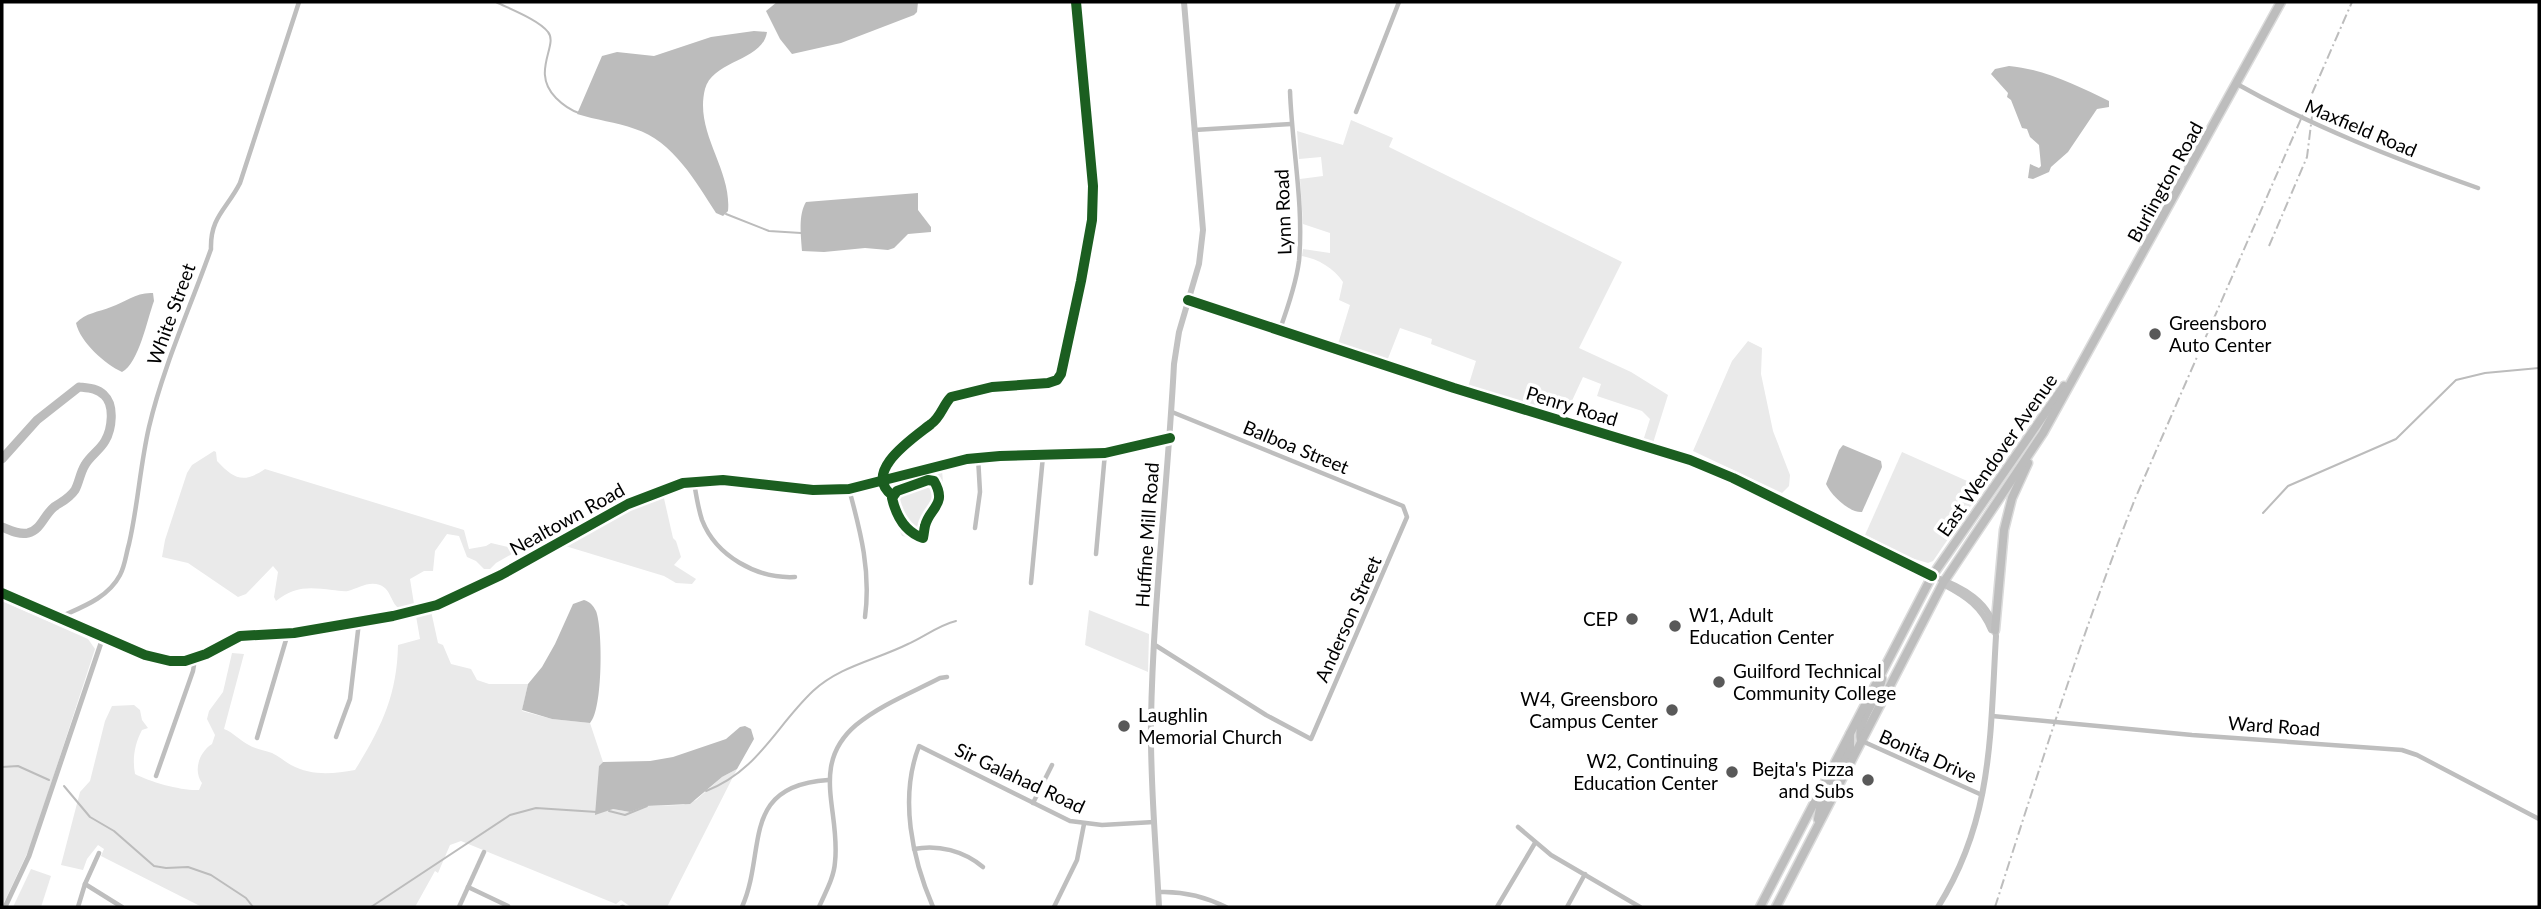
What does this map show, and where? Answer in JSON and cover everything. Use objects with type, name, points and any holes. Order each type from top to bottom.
[{"type":"highway","name":"Burlington Road","points":[[2073,375],[2281,2]]},
{"type":"highway","name":"East Wendover Avenue","points":[[1776,907],[1944,582],[2043,433],[2073,375]]},
{"type":"highway","name":"East Wendover Avenue","points":[[1760,907],[1932,576],[2052,400],[2073,375]]},
{"type":"highway","points":[[1995,630],[2006,520],[2021,476],[2043,433]]},
{"type":"highway","points":[[1861,741],[1860,727],[1880,687],[1883,670]]},
{"type":"highway","points":[[1816,828],[1820,808],[1852,743],[1850,732]]},
{"type":"main road","name":"Huffine Mill Road","points":[[1159,907],[1151,722],[1155,645],[1174,364],[1179,332],[1202,249],[1203,230],[1184,2]]},
{"type":"main road","points":[[1932,576],[1978,599],[1987,611],[1995,630],[1989,763],[1983,796],[1964,858],[1938,907]]},
{"type":"main road","points":[[1944,582],[1979,608],[1991,627],[1995,648]]},
{"type":"street","name":"White Street","points":[[59,618],[92,603],[120,576],[124,567],[142,460],[155,404],[211,249],[210,236],[215,217],[232,200],[240,183],[299,2]]},
{"type":"street","points":[[1356,112],[1399,2]]},
{"type":"street","name":"Maxfield Road","points":[[2237,84],[2291,113],[2337,133],[2478,188]]},
{"type":"street","name":"Lynn Road","points":[[1280,329],[1294,287],[1298,262],[1298,180],[1290,91]]},
{"type":"street","points":[[1195,130],[1291,124]]},
{"type":"street","name":"Penry Road","points":[[1188,300],[1454,388],[1702,464],[1932,576]]},
{"type":"street","name":"Balboa Street","points":[[1172,412],[1403,506],[1406,511]]},
{"type":"street","name":"Nealtown Road","points":[[2,593],[103,637],[162,660],[177,662],[195,659],[240,636],[288,633],[407,614],[447,600],[501,575],[628,504],[661,490],[694,481],[723,480],[813,490],[849,489],[978,457],[1105,453],[1170,438]]},
{"type":"street","points":[[1096,554],[1105,453]]},
{"type":"street","points":[[1031,583],[1043,456]]},
{"type":"street","points":[[975,528],[980,492],[978,457]]},
{"type":"street","points":[[694,481],[702,520],[722,551],[746,566],[770,575],[795,577]]},
{"type":"street","points":[[849,489],[866,558],[868,580],[865,617]]},
{"type":"street","name":"Anderson Street","points":[[1155,645],[1266,715],[1311,738],[1403,530],[1406,511]]},
{"type":"street","points":[[336,737],[352,690],[359,622]]},
{"type":"street","points":[[257,738],[288,633]]},
{"type":"street","points":[[5,907],[33,845],[103,637]]},
{"type":"street","points":[[156,776],[195,659]]},
{"type":"street","points":[[819,907],[835,864],[836,850],[828,780],[837,749],[855,726],[867,717],[940,678],[947,677]]},
{"type":"street","name":"Ward Road","points":[[1992,716],[2192,736],[2402,750],[2417,755],[2539,819]]},
{"type":"street","name":"Bonita Drive","points":[[1861,741],[1983,796]]},
{"type":"street","name":"Sir Galahad Road","points":[[914,849],[909,778],[919,746],[1070,821],[1102,825],[1154,822]]},
{"type":"street","points":[[1033,803],[1052,765]]},
{"type":"street","points":[[742,907],[751,883],[761,819],[784,792],[815,781],[828,780]]},
{"type":"street","points":[[1054,907],[1077,860],[1084,824]]},
{"type":"street","points":[[1518,827],[1535,843],[1640,907]]},
{"type":"street","points":[[1497,907],[1535,843]]},
{"type":"street","points":[[933,907],[916,862],[914,849],[939,847],[976,861],[983,867]]},
{"type":"street","points":[[459,907],[484,852]]},
{"type":"street","points":[[78,907],[99,853]]},
{"type":"street","points":[[1567,907],[1585,874]]},
{"type":"street","points":[[85,884],[122,907]]},
{"type":"street","points":[[468,887],[508,906]]},
{"type":"street","points":[[1158,892],[1179,891],[1199,895],[1226,907]]},
{"type":"shaded area","points":[[777,2],[918,2],[914,15],[841,43],[792,54],[780,39],[766,11]]},
{"type":"shaded area","points":[[754,31],[767,32],[764,42],[748,55],[718,72],[710,79],[705,89],[703,105],[708,135],[728,195],[728,211],[723,216],[716,213],[682,164],[661,143],[635,129],[577,114],[602,56],[617,52],[654,56],[711,37]]},
{"type":"shaded area","points":[[2009,66],[2048,74],[2109,101],[2109,107],[2097,109],[2068,152],[2049,172],[2033,179],[2028,178],[2030,164],[2039,168],[2041,166],[2039,145],[2030,137],[2027,129],[2022,128],[2011,100],[2007,97],[2008,93],[1991,74],[1995,69]]},
{"type":"shaded area","points":[[1351,120],[1393,138],[1389,147],[1622,262],[1579,348],[1631,372],[1668,395],[1653,443],[1643,441],[1650,419],[1642,411],[1597,396],[1601,384],[1583,377],[1564,418],[1468,387],[1476,361],[1431,344],[1432,339],[1400,328],[1387,361],[1338,344],[1350,305],[1339,300],[1343,282],[1335,272],[1314,259],[1302,256],[1303,249],[1330,253],[1330,233],[1303,224],[1300,179],[1323,176],[1321,157],[1299,159],[1297,131],[1343,145]]},
{"type":"shaded area","points":[[918,193],[918,210],[931,227],[931,232],[908,234],[894,248],[888,250],[865,248],[802,251],[801,219],[806,202]]},
{"type":"shaded area","points":[[153,293],[154,301],[138,351],[122,372],[94,352],[82,338],[76,323],[88,315],[136,296]]},
{"type":"shaded area","points":[[1748,341],[1762,348],[1761,374],[1773,431],[1790,475],[1789,486],[1782,493],[1693,451],[1732,361]]},
{"type":"shaded area","points":[[1843,445],[1881,461],[1882,467],[1862,512],[1852,510],[1841,502],[1826,484]]},
{"type":"shaded area","points":[[214,451],[217,461],[239,477],[251,477],[265,469],[464,530],[469,549],[491,543],[517,551],[490,569],[484,569],[467,557],[459,536],[447,534],[435,551],[433,571],[424,571],[410,579],[414,604],[410,608],[400,609],[387,590],[376,584],[346,591],[302,589],[276,601],[274,597],[278,572],[273,566],[246,594],[238,597],[188,563],[162,557],[187,473],[192,465]]},
{"type":"shaded area","points":[[1902,452],[1983,488],[1933,561],[1928,563],[1911,558],[1865,535]]},
{"type":"shaded area","points":[[942,469],[944,499],[924,540],[902,536],[881,487]]},
{"type":"shaded area","points":[[663,494],[673,538],[681,557],[674,565],[696,579],[692,584],[676,583],[664,576],[562,545],[633,507]]},
{"type":"shaded area","points":[[584,600],[596,611],[600,634],[599,687],[590,723],[552,719],[522,710],[528,684],[555,644],[573,604]]},
{"type":"shaded area","points":[[2,601],[88,639],[95,649],[31,845],[2,907]]},
{"type":"shaded area","points":[[1089,610],[1149,634],[1148,672],[1085,645]]},
{"type":"shaded area","points":[[431,611],[438,643],[443,645],[451,664],[471,669],[477,680],[489,684],[528,684],[522,711],[552,719],[590,723],[603,762],[599,766],[613,809],[630,812],[646,806],[683,805],[696,800],[722,777],[737,769],[667,907],[631,907],[621,900],[616,904],[461,841],[450,845],[438,873],[435,871],[415,907],[202,907],[101,856],[104,849],[98,845],[87,859],[83,870],[61,865],[80,792],[90,781],[105,721],[112,706],[134,705],[140,710],[142,720],[148,728],[142,730],[136,745],[135,774],[166,785],[199,790],[202,783],[198,773],[199,762],[215,735],[207,719],[209,711],[223,692],[232,653],[244,654],[224,729],[250,746],[272,753],[299,769],[330,773],[355,770],[386,711],[395,680],[398,645],[420,639],[416,616]]},
{"type":"shaded area","points":[[745,726],[751,729],[754,739],[737,769],[722,777],[690,804],[646,806],[630,812],[613,809],[595,815],[599,766],[603,762],[650,761],[673,757],[726,739]]},
{"type":"shaded area","points":[[31,869],[51,876],[41,907],[13,907]]},
{"type":"waterway","points":[[496,2],[531,19],[548,32],[550,44],[545,79],[556,98],[579,113]]},
{"type":"waterway","points":[[726,214],[769,231],[801,233]]},
{"type":"waterway","points":[[2263,513],[2288,486],[2396,439],[2456,380],[2485,373],[2539,368]]},
{"type":"waterway","points":[[2,459],[37,420],[79,387],[98,391],[107,399],[111,417],[107,436],[85,465],[73,493],[54,507],[39,526],[28,533],[14,532],[2,527]]},
{"type":"waterway","points":[[706,791],[724,782],[753,760],[800,705],[824,682],[846,669],[896,650],[956,621]]},
{"type":"waterway","points":[[2,767],[18,766],[49,780]]},
{"type":"waterway","points":[[64,786],[90,817],[114,831],[154,866],[188,867],[211,875],[246,898],[253,907]]},
{"type":"waterway","points":[[609,811],[625,815],[647,806]]},
{"type":"waterway","points":[[371,907],[510,815],[536,808],[597,812]]},
{"type":"railway","points":[[1995,907],[2079,651],[2135,499],[2352,2]]},
{"type":"railway","points":[[2269,246],[2307,157],[2314,100]]},
{"type":"cycle path","points":[[893,496],[885,487],[883,476],[886,466],[903,446],[934,421],[951,397],[992,387],[1048,383],[1057,380],[1061,374],[1092,220],[1093,186],[1076,2]]},
{"type":"cycle path","points":[[1188,300],[1454,388],[1690,460],[1733,478],[1932,576]]},
{"type":"cycle path","points":[[2,593],[145,655],[170,661],[185,661],[206,654],[240,636],[294,633],[393,616],[437,605],[501,575],[628,504],[683,483],[723,480],[813,490],[849,489],[967,459],[1105,453],[1170,438]]},
{"type":"cycle path","points":[[928,480],[934,481],[939,496],[927,520],[923,538],[911,532],[902,522],[892,498],[897,491],[928,480]]},
{"type":"place","name":"Greensboro Auto Center","points":[[2155,334]]},
{"type":"place","name":"CEP","points":[[1632,619]]},
{"type":"place","name":"W1, Adult Education Center","points":[[1675,626]]},
{"type":"place","name":"Guilford Technical Community College","points":[[1719,682]]},
{"type":"place","name":"W4, Greensboro Campus Center","points":[[1672,710]]},
{"type":"place","name":"Laughlin Memorial Church","points":[[1124,726]]},
{"type":"place","name":"W2, Continuing Education Center","points":[[1732,772]]},
{"type":"place","name":"Bejta's Pizza and Subs","points":[[1868,780]]}]
